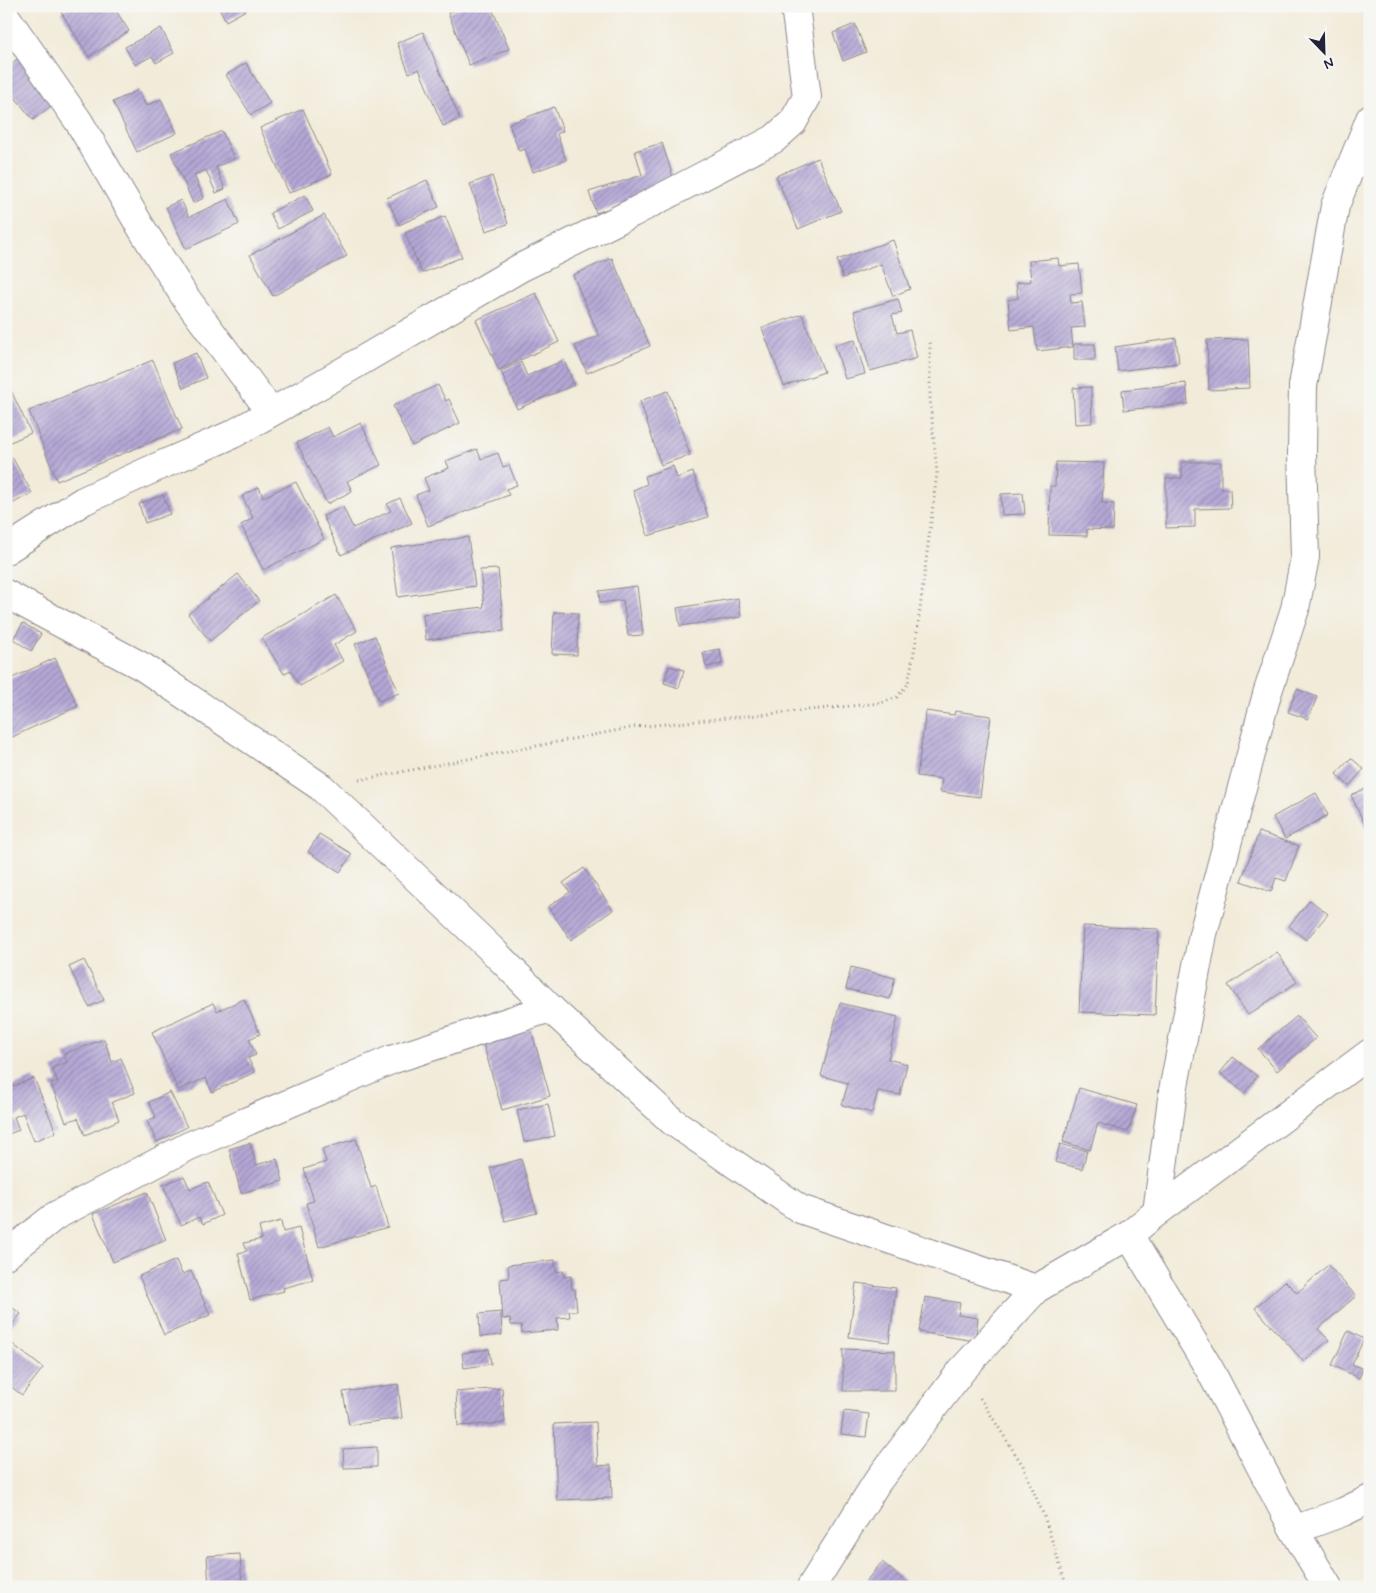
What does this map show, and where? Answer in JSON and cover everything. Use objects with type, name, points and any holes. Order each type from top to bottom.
[{"type":"street","points":[[17,6],[6,16],[79,122],[142,229],[185,297],[272,412]]},
{"type":"street","points":[[6,550],[82,501],[233,434],[520,268],[632,213],[774,139],[793,122],[807,97],[795,6]]},
{"type":"street","points":[[1157,1212],[1173,1091],[1203,934],[1268,694],[1295,609],[1305,557],[1302,452],[1303,386],[1335,206],[1370,119]]},
{"type":"street","points":[[6,594],[143,667],[321,787],[489,947],[550,1008],[672,1121],[800,1209],[1036,1289]]},
{"type":"street","points":[[6,1255],[55,1216],[189,1146],[391,1060],[550,1008]]},
{"type":"street","points":[[811,1587],[877,1482],[962,1370],[1036,1289],[1129,1235],[1370,1053]]},
{"type":"street","points":[[1129,1235],[1210,1370],[1294,1530],[1328,1587]]},
{"type":"street","points":[[1294,1530],[1343,1512],[1370,1499]]},
{"type":"path","points":[[321,787],[635,727],[881,703],[897,697],[908,684],[917,631],[937,473],[930,399],[930,341]]},
{"type":"path","points":[[962,1370],[1022,1466],[1044,1516],[1067,1587]]},
{"type":"building","points":[[70,6],[113,6],[129,31],[89,57],[61,12]]},
{"type":"building","points":[[218,6],[253,6],[226,21]]},
{"type":"building","points":[[465,6],[491,6],[509,49],[469,65],[448,13]]},
{"type":"building","points":[[855,24],[866,52],[843,61],[833,33]]},
{"type":"building","points":[[161,28],[174,53],[156,63],[152,56],[135,65],[125,47]]},
{"type":"building","points":[[423,32],[460,119],[443,126],[419,69],[409,73],[397,43]]},
{"type":"building","points":[[21,56],[57,101],[33,120],[6,86],[6,68]]},
{"type":"building","points":[[246,63],[270,103],[251,115],[226,75]]},
{"type":"building","points":[[138,90],[146,106],[161,99],[177,133],[137,152],[113,102]]},
{"type":"building","points":[[554,107],[563,131],[557,134],[566,160],[533,172],[525,149],[519,151],[509,124]]},
{"type":"building","points":[[303,109],[332,174],[289,193],[260,128]]},
{"type":"building","points":[[222,131],[234,159],[216,167],[225,189],[216,193],[206,170],[194,175],[204,198],[193,203],[171,153]]},
{"type":"building","points":[[662,143],[676,186],[596,213],[589,192],[642,175],[635,151]]},
{"type":"building","points":[[818,158],[841,211],[798,229],[776,176]]},
{"type":"building","points":[[492,176],[508,224],[486,231],[470,184]]},
{"type":"building","points":[[427,180],[439,207],[399,225],[387,198]]},
{"type":"building","points":[[305,195],[313,211],[278,229],[270,213]]},
{"type":"building","points":[[228,199],[239,224],[186,249],[166,207],[181,200],[189,217]]},
{"type":"building","points":[[324,215],[347,256],[273,296],[250,255]]},
{"type":"building","points":[[445,216],[462,257],[422,273],[405,233]]},
{"type":"building","points":[[893,240],[910,289],[893,296],[881,264],[843,278],[837,260]]},
{"type":"building","points":[[612,258],[650,346],[587,373],[575,346],[599,336],[573,275]]},
{"type":"building","points":[[1058,258],[1059,266],[1079,264],[1082,293],[1070,294],[1071,303],[1082,302],[1085,327],[1071,328],[1073,347],[1037,351],[1034,327],[1011,330],[1008,300],[1018,298],[1016,283],[1031,281],[1029,261]]},
{"type":"building","points":[[536,293],[559,342],[499,370],[476,320]]},
{"type":"building","points":[[898,299],[902,313],[892,315],[897,333],[910,330],[917,358],[870,371],[854,311]]},
{"type":"building","points":[[802,314],[824,372],[784,386],[762,328]]},
{"type":"building","points":[[1176,338],[1179,363],[1118,371],[1115,347]]},
{"type":"building","points":[[1248,339],[1250,388],[1209,390],[1207,340]]},
{"type":"building","points":[[855,340],[865,374],[845,379],[835,345]]},
{"type":"building","points":[[1074,344],[1095,344],[1095,360],[1074,360]]},
{"type":"building","points":[[196,353],[206,378],[183,388],[172,363]]},
{"type":"building","points":[[153,360],[182,429],[57,481],[29,411]]},
{"type":"building","points":[[564,360],[574,385],[517,409],[501,371],[521,362],[527,376]]},
{"type":"building","points":[[6,380],[31,433],[6,444]]},
{"type":"building","points":[[1186,383],[1188,404],[1124,410],[1122,390]]},
{"type":"building","points":[[438,385],[446,401],[449,399],[460,423],[412,446],[393,406]]},
{"type":"building","points":[[1091,387],[1092,423],[1075,424],[1073,388]]},
{"type":"building","points":[[668,391],[690,455],[661,465],[640,401]]},
{"type":"building","points":[[361,423],[381,465],[347,481],[352,491],[327,504],[297,443],[328,427],[333,437]]},
{"type":"building","points":[[477,449],[481,459],[498,453],[503,467],[509,465],[517,485],[506,489],[509,495],[428,526],[416,495],[429,490],[424,478],[449,468],[446,461]]},
{"type":"building","points":[[12,457],[32,493],[6,507],[6,460]]},
{"type":"building","points":[[1056,462],[1104,463],[1102,503],[1114,504],[1113,530],[1087,529],[1087,536],[1049,535],[1050,486],[1055,486]]},
{"type":"building","points":[[1182,462],[1221,462],[1221,489],[1230,489],[1231,508],[1195,509],[1195,527],[1166,528],[1166,478],[1182,478]]},
{"type":"building","points":[[673,466],[677,478],[693,472],[708,517],[648,536],[633,490],[647,484],[645,476]]},
{"type":"building","points":[[296,482],[324,539],[263,570],[241,525],[253,518],[242,496],[259,487],[263,497]]},
{"type":"building","points":[[1023,493],[1025,514],[1002,515],[1001,494]]},
{"type":"building","points":[[163,495],[170,514],[145,523],[139,504]]},
{"type":"building","points":[[400,498],[412,523],[341,555],[323,516],[343,507],[353,528],[391,511],[387,504]]},
{"type":"building","points":[[468,537],[475,586],[398,597],[391,548]]},
{"type":"building","points":[[498,569],[504,631],[426,640],[423,614],[484,607],[480,570]]},
{"type":"building","points":[[238,574],[259,601],[210,641],[188,614]]},
{"type":"building","points":[[637,586],[643,635],[628,636],[623,600],[600,603],[599,591]]},
{"type":"building","points":[[336,595],[357,631],[334,645],[343,661],[300,686],[290,670],[284,674],[262,638]]},
{"type":"building","points":[[738,598],[741,617],[680,626],[677,608]]},
{"type":"building","points":[[554,612],[578,613],[577,655],[552,654]]},
{"type":"building","points":[[23,623],[41,634],[31,651],[13,639]]},
{"type":"building","points":[[375,636],[399,693],[379,701],[355,644]]},
{"type":"building","points":[[720,649],[722,664],[706,667],[703,652]]},
{"type":"building","points":[[55,658],[78,706],[6,740],[6,681]]},
{"type":"building","points":[[669,666],[684,670],[679,688],[664,683]]},
{"type":"building","points":[[1297,689],[1317,697],[1308,719],[1288,712]]},
{"type":"building","points":[[926,711],[954,715],[955,711],[991,716],[980,797],[940,792],[942,779],[917,776]]},
{"type":"building","points":[[1351,758],[1364,769],[1349,786],[1336,774]]},
{"type":"building","points":[[1370,787],[1370,836],[1351,795]]},
{"type":"building","points":[[1316,793],[1328,815],[1285,839],[1273,817]]},
{"type":"building","points":[[1259,832],[1299,846],[1286,881],[1276,878],[1271,892],[1241,881]]},
{"type":"building","points":[[319,834],[352,854],[340,872],[308,852]]},
{"type":"building","points":[[584,868],[613,910],[571,940],[548,907],[570,892],[563,883]]},
{"type":"building","points":[[1310,900],[1328,914],[1306,940],[1289,926]]},
{"type":"building","points":[[1083,926],[1159,929],[1155,1015],[1079,1012]]},
{"type":"building","points":[[1277,952],[1297,982],[1248,1015],[1228,985]]},
{"type":"building","points":[[84,960],[104,1000],[89,1007],[69,967]]},
{"type":"building","points":[[851,967],[895,978],[890,999],[846,989]]},
{"type":"building","points":[[244,999],[260,1034],[249,1039],[256,1055],[248,1058],[255,1072],[212,1092],[206,1078],[178,1090],[152,1032],[213,1003],[217,1011]]},
{"type":"building","points":[[840,1003],[898,1017],[888,1059],[907,1064],[900,1095],[878,1091],[872,1113],[842,1105],[848,1083],[821,1076]]},
{"type":"building","points":[[1297,1016],[1316,1038],[1277,1071],[1258,1049]]},
{"type":"building","points":[[531,1029],[550,1096],[502,1110],[483,1043]]},
{"type":"building","points":[[104,1039],[112,1062],[121,1058],[135,1093],[112,1102],[119,1120],[85,1135],[78,1118],[66,1122],[51,1084],[58,1082],[52,1068],[67,1062],[64,1054]]},
{"type":"building","points":[[1233,1057],[1257,1076],[1244,1093],[1220,1073]]},
{"type":"building","points":[[34,1078],[56,1132],[34,1141],[23,1113],[14,1117],[19,1130],[6,1135],[6,1089]]},
{"type":"building","points":[[1079,1088],[1137,1105],[1128,1132],[1098,1123],[1090,1150],[1063,1142]]},
{"type":"building","points":[[170,1092],[187,1127],[157,1142],[147,1121],[156,1117],[149,1102]]},
{"type":"building","points":[[548,1104],[555,1136],[524,1142],[517,1110]]},
{"type":"building","points":[[356,1139],[371,1188],[376,1186],[388,1227],[319,1247],[306,1203],[314,1201],[304,1169],[326,1162],[322,1149]]},
{"type":"building","points":[[250,1143],[256,1165],[277,1159],[283,1181],[241,1193],[229,1149]]},
{"type":"building","points":[[1060,1144],[1087,1151],[1082,1169],[1055,1162]]},
{"type":"building","points":[[521,1159],[537,1213],[505,1221],[490,1168]]},
{"type":"building","points":[[184,1176],[190,1189],[208,1182],[222,1215],[203,1224],[199,1217],[181,1225],[163,1185]]},
{"type":"building","points":[[147,1192],[166,1240],[113,1262],[93,1214]]},
{"type":"building","points":[[281,1221],[283,1232],[299,1228],[313,1280],[283,1288],[284,1291],[250,1300],[238,1253],[247,1251],[244,1243],[262,1239],[259,1227]]},
{"type":"building","points":[[176,1260],[182,1274],[191,1271],[210,1315],[164,1335],[139,1276]]},
{"type":"building","points":[[555,1260],[556,1272],[563,1271],[564,1277],[571,1276],[572,1289],[575,1289],[577,1311],[569,1311],[570,1317],[557,1318],[558,1330],[522,1333],[521,1325],[511,1325],[510,1318],[503,1319],[500,1279],[509,1278],[508,1265]]},
{"type":"building","points":[[1328,1265],[1356,1296],[1318,1329],[1329,1340],[1304,1362],[1255,1308],[1285,1281],[1297,1293]]},
{"type":"building","points":[[856,1283],[896,1288],[889,1342],[849,1337]]},
{"type":"building","points":[[925,1297],[960,1303],[958,1315],[978,1318],[975,1341],[919,1332]]},
{"type":"building","points":[[6,1303],[21,1314],[6,1332]]},
{"type":"building","points":[[501,1312],[502,1335],[480,1337],[479,1314]]},
{"type":"building","points":[[1348,1331],[1364,1339],[1352,1364],[1363,1369],[1359,1378],[1332,1365]]},
{"type":"building","points":[[6,1339],[43,1368],[22,1395],[6,1383]]},
{"type":"building","points":[[489,1349],[491,1364],[464,1368],[462,1353]]},
{"type":"building","points":[[843,1349],[895,1351],[895,1391],[843,1391]]},
{"type":"building","points":[[398,1384],[402,1418],[349,1425],[343,1392]]},
{"type":"building","points":[[502,1388],[505,1423],[458,1426],[456,1392]]},
{"type":"building","points":[[844,1411],[869,1414],[866,1437],[841,1434]]},
{"type":"building","points":[[596,1422],[598,1466],[611,1465],[612,1498],[557,1500],[554,1424]]},
{"type":"building","points":[[377,1447],[377,1467],[344,1468],[343,1449]]},
{"type":"building","points":[[240,1554],[242,1587],[209,1587],[207,1556]]},
{"type":"building","points":[[882,1562],[912,1587],[861,1587]]}]
